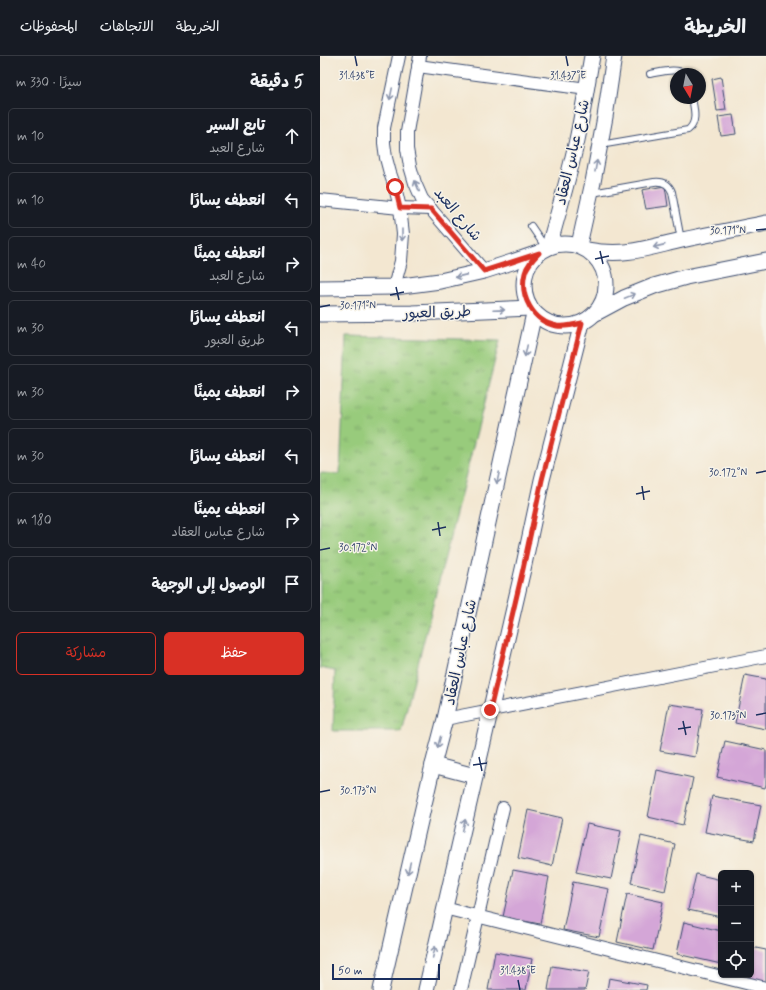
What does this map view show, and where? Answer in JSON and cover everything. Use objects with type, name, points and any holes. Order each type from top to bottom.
[{"type":"street","points":[[394,287],[401,261],[403,234],[400,208],[386,158],[384,128],[399,56]]},
{"type":"street","name":"شارع عباس العقاد","points":[[545,249],[564,193],[587,89],[592,56]]},
{"type":"street","name":"شارع عباس العقاد","points":[[584,248],[590,193],[605,117],[614,56]]},
{"type":"street","points":[[419,61],[587,89]]},
{"type":"street","name":"شارع العبد","points":[[419,61],[407,132],[407,149],[415,183],[422,199],[484,271]]},
{"type":"street","points":[[320,200],[400,208],[431,209]]},
{"type":"street","points":[[766,223],[630,252],[599,252],[564,243],[545,249],[530,262],[525,273],[523,285],[525,297],[532,311],[544,321],[557,326],[570,326],[582,323],[624,298],[654,286],[686,277],[766,261]]},
{"type":"street","points":[[584,248],[599,260],[605,273],[607,288],[604,302],[595,314]]},
{"type":"street","name":"طريق العبور","points":[[320,288],[394,287],[440,281],[484,271],[545,249]]},
{"type":"street","name":"شارع عباس العقاد","points":[[381,990],[445,719],[532,311]]},
{"type":"street","name":"طريق العبور","points":[[320,314],[532,311]]},
{"type":"street","points":[[426,990],[523,569],[542,480],[582,323]]},
{"type":"street","points":[[445,719],[766,656]]},
{"type":"street","points":[[433,765],[475,776]]},
{"type":"street","points":[[462,990],[503,808]]},
{"type":"street","points":[[444,908],[766,988]]},
{"type":"lane","points":[[650,74],[670,71]]},
{"type":"lane","points":[[600,145],[688,130],[692,128],[695,120],[693,104]]},
{"type":"lane","points":[[590,193],[659,181],[663,182],[672,192],[681,241]]},
{"type":"lane","points":[[531,226],[545,249]]},
{"type":"green space","points":[[346,336],[500,340],[401,731],[333,731],[335,671],[320,668],[320,473],[340,474]]},
{"type":"building","points":[[721,77],[726,110],[717,111],[712,79]]},
{"type":"building","points":[[733,115],[736,134],[721,136],[718,117]]},
{"type":"building","points":[[665,186],[668,206],[646,209],[642,190]]},
{"type":"building","points":[[745,675],[766,679],[766,729],[735,723]]},
{"type":"building","points":[[669,704],[703,709],[695,757],[660,751]]},
{"type":"building","points":[[725,741],[766,750],[765,788],[717,777]]},
{"type":"building","points":[[657,770],[693,778],[683,825],[648,817]]},
{"type":"building","points":[[712,796],[761,805],[754,841],[705,832]]},
{"type":"building","points":[[528,810],[562,818],[552,866],[518,858]]},
{"type":"building","points":[[587,824],[621,831],[611,879],[576,872]]},
{"type":"building","points":[[641,836],[675,844],[665,891],[631,883]]},
{"type":"building","points":[[513,870],[549,877],[540,924],[503,917]]},
{"type":"building","points":[[696,874],[718,879],[718,916],[688,910]]},
{"type":"building","points":[[573,882],[609,889],[599,937],[563,930]]},
{"type":"building","points":[[627,894],[663,902],[653,950],[617,942]]},
{"type":"building","points":[[684,922],[718,930],[718,963],[677,954]]},
{"type":"building","points":[[754,948],[766,950],[766,984],[744,979],[754,978]]},
{"type":"building","points":[[495,952],[532,959],[526,990],[488,990]]},
{"type":"building","points":[[552,966],[589,972],[585,990],[548,990]]},
{"type":"building","points":[[609,978],[647,985],[646,990],[607,990]]},
{"type":"route","points":[[395,187],[400,208],[431,209],[484,271],[539,253],[530,262],[525,273],[523,285],[525,297],[530,308],[544,321],[557,326],[570,326],[582,323],[542,480],[490,710]]}]
